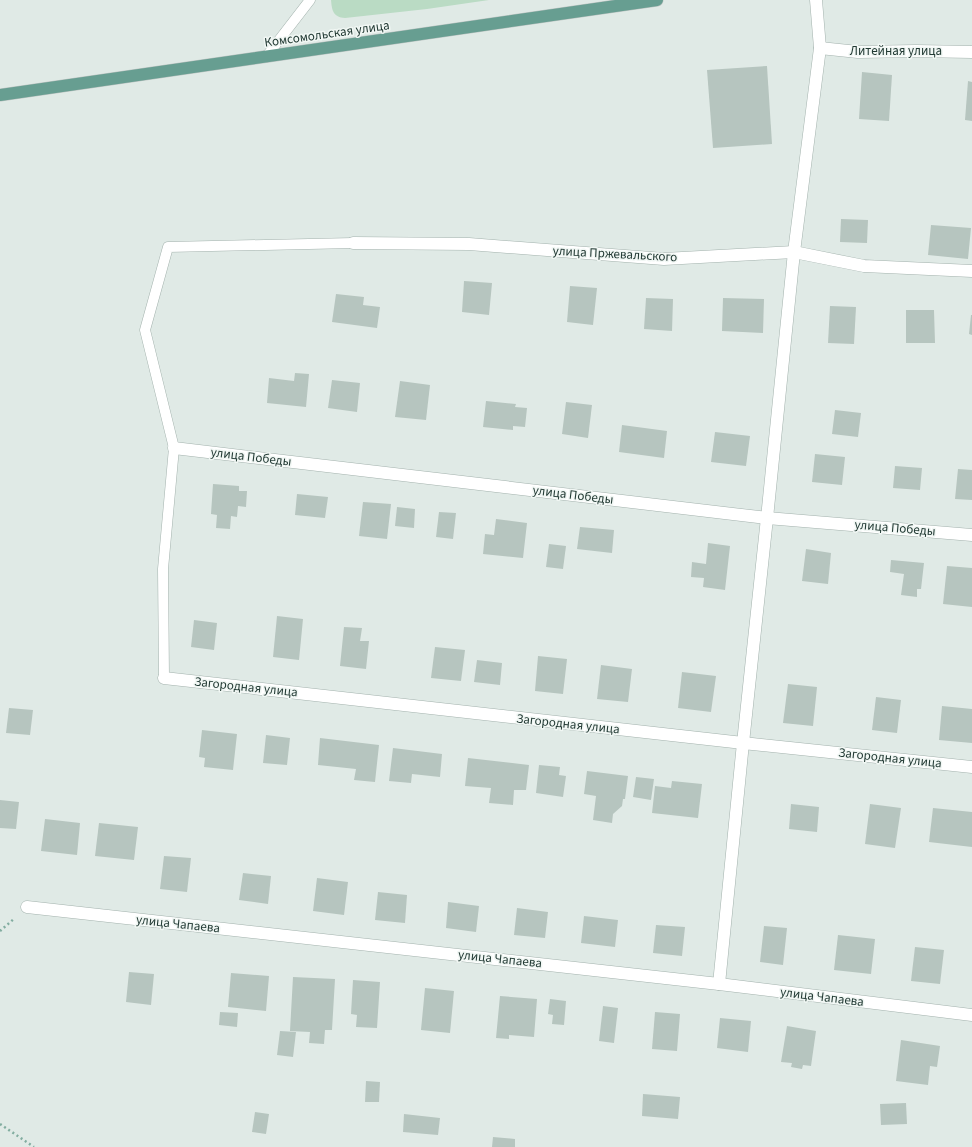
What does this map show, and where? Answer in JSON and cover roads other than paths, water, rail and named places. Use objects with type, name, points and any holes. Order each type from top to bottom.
[{"type":"main road","name":"Комсомольская улица","points":[[0,95],[266,57],[601,4],[657,0]]},
{"type":"street","points":[[719,984],[794,252],[820,48],[816,0]]},
{"type":"street","name":"Литейная улица","points":[[820,48],[858,52],[972,52]]},
{"type":"street","name":"улица Пржевальского","points":[[353,243],[469,244],[664,259],[794,252],[864,266],[972,271]]},
{"type":"street","name":"улица Победы","points":[[174,448],[767,518],[972,535]]},
{"type":"street","name":"Загородная улица","points":[[164,678],[743,743],[972,767]]},
{"type":"street","name":"улица Чапаева","points":[[27,907],[719,984],[972,1015]]},
{"type":"lane","points":[[266,57],[310,0]]},
{"type":"lane","points":[[164,678],[163,569],[174,448],[145,330],[168,247],[353,243]]}]
